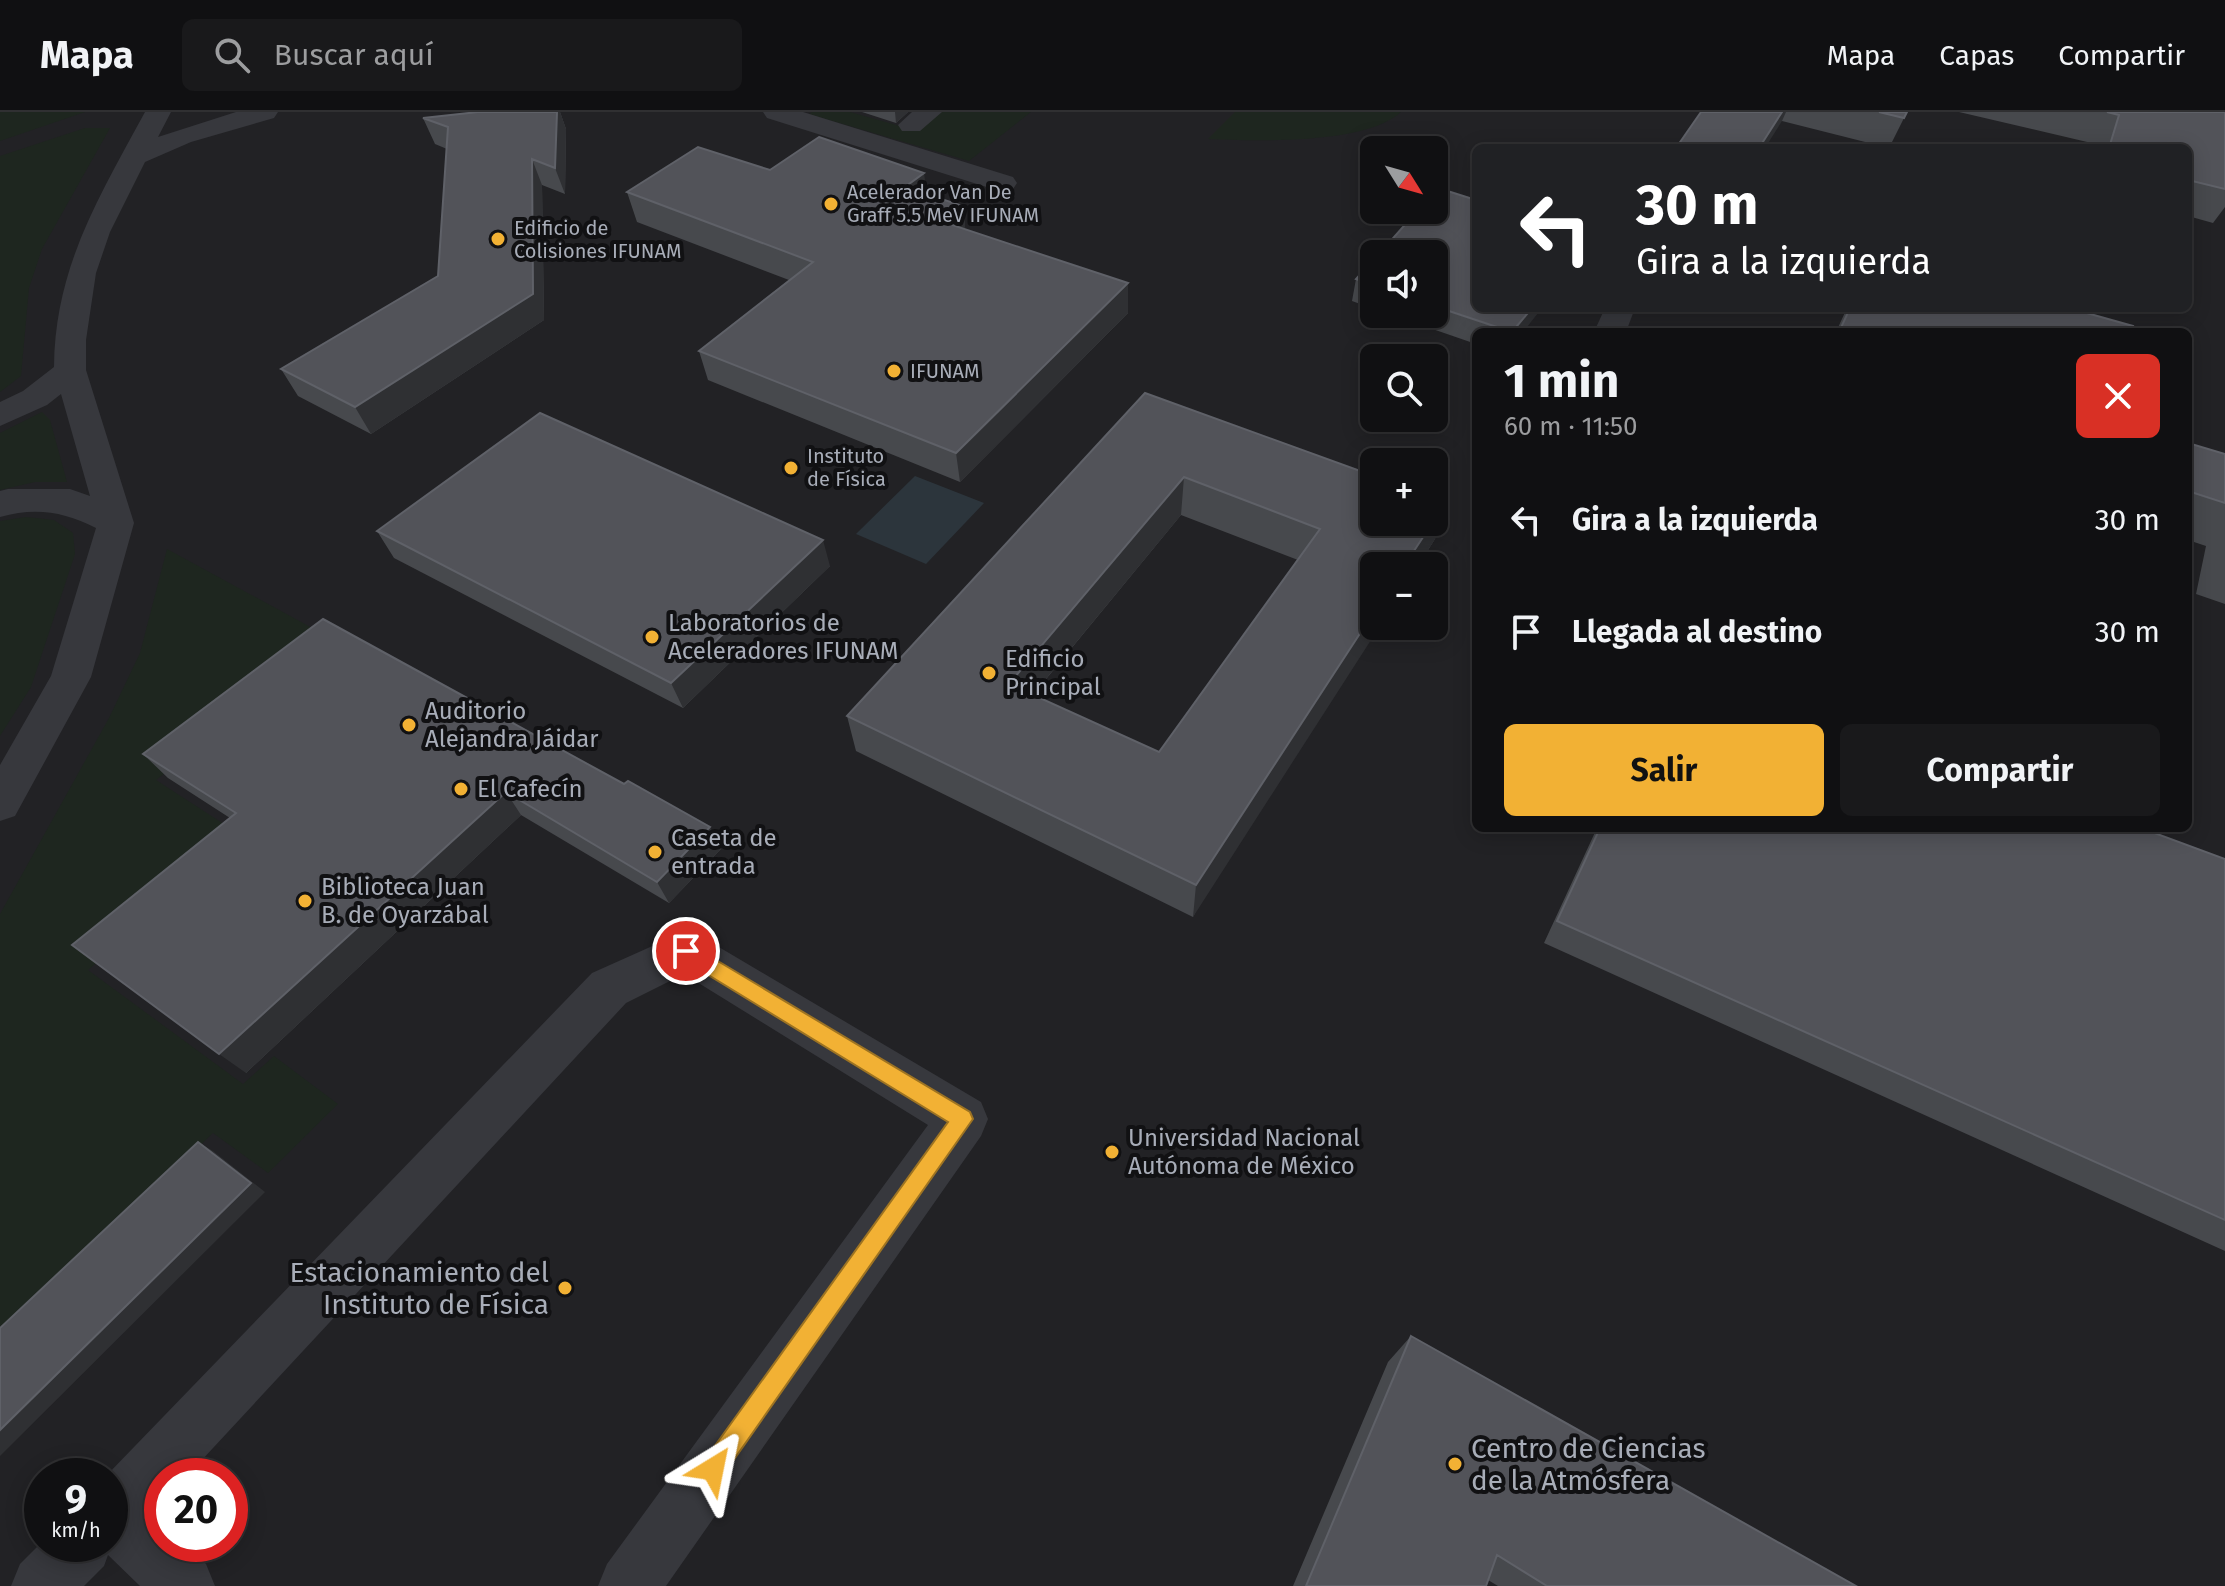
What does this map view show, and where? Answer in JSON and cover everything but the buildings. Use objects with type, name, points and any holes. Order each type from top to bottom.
[{"type":"street","points":[[0,804],[71,677],[116,523],[70,370],[70,340],[81,273],[95,232],[158,112]]},
{"type":"street","points":[[137,156],[182,136],[265,112]]},
{"type":"street","points":[[776,112],[1003,183]]},
{"type":"street","points":[[0,415],[35,398],[70,370]]},
{"type":"street","points":[[0,505],[8,501],[70,501],[116,523]]},
{"type":"street","points":[[128,1496],[609,988],[686,951],[963,1119],[629,1586]]},
{"type":"street","points":[[128,1532],[184,1586]]},
{"type":"street","points":[[42,1586],[65,1562]]},
{"type":"shaded area","name":"Universidad Nacional Autónoma de México","points":[[0,112],[2225,112],[2225,1586],[0,1586]]},
{"type":"shaded area","points":[[0,112],[85,112],[0,141]]},
{"type":"shaded area","points":[[850,112],[914,130],[937,112],[1031,112],[969,161],[809,114]]},
{"type":"shaded area","points":[[1235,112],[1401,112],[1384,123],[1337,136],[1280,140],[1208,139]]},
{"type":"shaded area","points":[[85,128],[110,128],[42,249],[29,288],[21,376],[0,392],[0,156]]},
{"type":"shaded area","points":[[42,412],[50,420],[67,482],[35,482],[0,490],[0,433]]},
{"type":"shaded area","points":[[915,476],[984,503],[926,564],[856,534]]},
{"type":"shaded area","points":[[26,517],[54,520],[73,533],[75,554],[31,687],[0,736],[0,521]]},
{"type":"shaded area","points":[[167,549],[336,641],[156,780],[247,839],[88,970],[243,1084],[274,1056],[338,1104],[268,1173],[213,1133],[0,1338],[0,914],[109,718],[140,653]]},
{"type":"place","name":"Acelerador Van De Graff 5.5 MeV IFUNAM","points":[[831,204]]},
{"type":"place","name":"Edificio de Colisiones IFUNAM","points":[[498,239]]},
{"type":"place","name":"IFUNAM","points":[[894,371]]},
{"type":"place","name":"Instituto de Física","points":[[791,468]]},
{"type":"place","name":"Laboratorios de Aceleradores IFUNAM","points":[[652,637]]},
{"type":"place","name":"Edificio Principal","points":[[989,673]]},
{"type":"place","name":"Auditorio Alejandra Jáidar","points":[[409,725]]},
{"type":"place","name":"El Cafecín","points":[[461,789]]},
{"type":"place","name":"Caseta de entrada","points":[[655,852]]},
{"type":"place","name":"Biblioteca Juan B. de Oyarzábal","points":[[305,901]]},
{"type":"place","name":"Universidad Nacional Autónoma de México","points":[[1112,1152]]},
{"type":"place","name":"Estacionamiento del Instituto de Física","points":[[565,1288]]},
{"type":"place","name":"Centro de Ciencias de la Atmósfera","points":[[1455,1464]]},
{"type":"route","points":[[686,951],[963,1119],[713,1469]]}]
